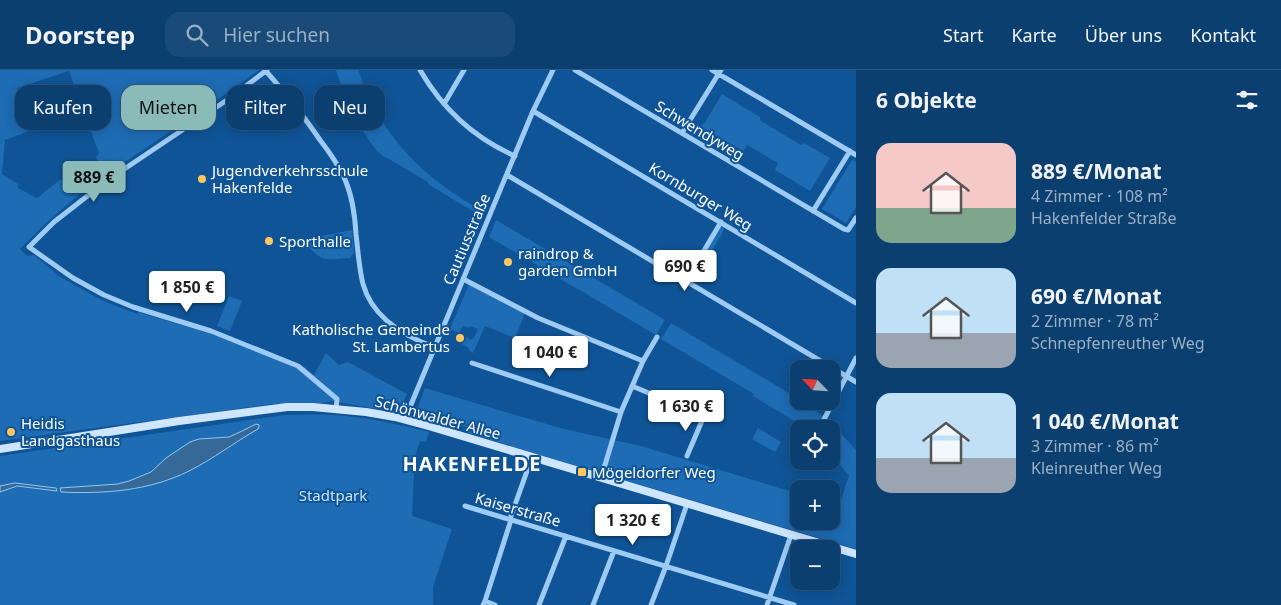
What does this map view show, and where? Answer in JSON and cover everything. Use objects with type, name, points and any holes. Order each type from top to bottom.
[{"type":"main road","name":"Schönwalder Allee","points":[[0,449],[287,407],[313,407],[366,412],[405,419],[856,554]]},
{"type":"street","points":[[336,409],[337,399],[298,366],[212,331],[133,307],[104,295],[73,278],[29,247],[54,222],[108,180],[230,98],[266,70],[304,117],[343,175],[349,189],[354,210],[362,282],[370,301],[378,313],[390,324],[434,347]]},
{"type":"street","points":[[420,70],[435,93],[453,114],[476,134],[515,156]]},
{"type":"street","points":[[444,104],[464,70]]},
{"type":"street","name":"Cautiusstraße","points":[[405,419],[533,111],[553,70]]},
{"type":"street","name":"Schwendyweg","points":[[575,70],[844,229],[848,230],[856,218]]},
{"type":"street","points":[[712,70],[720,72],[856,155]]},
{"type":"street","points":[[682,133],[720,72]]},
{"type":"street","name":"Kornburger Weg","points":[[533,111],[856,303]]},
{"type":"street","points":[[813,211],[850,151]]},
{"type":"street","points":[[507,175],[856,382]]},
{"type":"street","points":[[686,281],[721,222]]},
{"type":"street","points":[[463,279],[544,321],[643,360]]},
{"type":"street","points":[[601,478],[621,412],[643,360],[657,337]]},
{"type":"street","points":[[824,420],[856,358]]},
{"type":"street","points":[[472,363],[621,412]]},
{"type":"street","points":[[632,386],[704,416],[687,456]]},
{"type":"street","points":[[495,605],[484,603],[511,516],[532,457]]},
{"type":"street","points":[[651,605],[687,504]]},
{"type":"street","name":"Kaiserstraße","points":[[465,506],[794,605]]},
{"type":"street","points":[[767,605],[790,535]]},
{"type":"street","points":[[539,605],[566,536]]},
{"type":"street","points":[[593,605],[614,551]]},
{"type":"green space","points":[[0,70],[259,70],[239,85],[226,85],[226,94],[216,101],[216,85],[121,85],[121,130],[172,130],[82,192],[46,223],[20,249],[27,256],[34,255],[59,276],[101,300],[137,314],[138,312],[211,334],[301,370],[303,366],[314,375],[326,353],[339,365],[348,362],[407,394],[400,413],[331,401],[322,403],[273,404],[0,441]],"holes":[[[69,71],[74,85],[111,85],[111,130],[91,130],[99,153],[96,157],[100,169],[69,191],[61,179],[37,198],[18,188],[18,184],[2,174],[5,140],[29,131],[15,130],[15,85],[26,85]]]},
{"type":"green space","points":[[336,70],[358,70],[364,85],[341,85]]},
{"type":"green space","points":[[722,94],[760,117],[761,121],[801,145],[804,143],[830,158],[810,191],[775,170],[778,163],[747,145],[743,151],[701,127]]},
{"type":"green space","points":[[385,125],[392,136],[423,169],[441,184],[484,212],[482,217],[428,184],[428,182],[381,155],[363,130],[385,130]]},
{"type":"green space","points":[[852,160],[856,162],[856,207],[846,223],[822,209]]},
{"type":"green space","points":[[496,220],[665,320],[656,335],[489,237]]},
{"type":"green space","points":[[724,227],[723,232],[697,276],[691,280],[719,228]]},
{"type":"green space","points":[[352,230],[354,253],[350,258],[323,258],[318,256],[302,240]]},
{"type":"green space","points":[[469,284],[525,313],[515,338],[485,326],[473,353],[462,344],[465,336],[471,340],[473,339],[478,329],[471,326],[469,328],[463,326],[459,333],[450,329]]},
{"type":"green space","points":[[229,296],[242,301],[230,331],[217,326]]},
{"type":"green space","points":[[671,323],[790,394],[790,410],[814,410],[824,417],[822,420],[792,420],[753,396],[754,394],[661,339]]},
{"type":"green space","points":[[425,388],[564,429],[641,446],[790,491],[790,529],[464,432],[465,427],[416,412]]},
{"type":"green space","name":"Stadtpark","points":[[284,415],[358,417],[429,432],[426,442],[420,441],[415,456],[412,516],[452,529],[433,587],[433,605],[0,605],[0,456]]},
{"type":"green space","points":[[758,428],[781,442],[775,452],[752,439]]},
{"type":"green space","points":[[840,432],[856,450],[856,549],[840,544],[840,540],[826,540],[792,530],[840,530],[840,503],[849,476],[840,464]]},
{"type":"shaded area","points":[[256,424],[259,425],[258,429],[198,466],[174,478],[142,487],[110,492],[61,492],[60,488],[118,484],[129,481],[151,472],[166,458],[190,442],[199,439],[229,437]]},
{"type":"shaded area","points":[[15,483],[56,488],[57,491],[17,486],[0,492],[0,486]]},
{"type":"place","name":"Jugendverkehrsschule Hakenfelde","points":[[202,179]]},
{"type":"place","name":"Sporthalle","points":[[269,241]]},
{"type":"place","name":"raindrop & garden GmbH","points":[[508,262]]},
{"type":"place","name":"Katholische Gemeinde St. Lambertus","points":[[460,338]]},
{"type":"place","name":"Heidis Landgasthaus","points":[[11,432]]},
{"type":"place","name":"Mögeldorfer Weg","points":[[582,472]]},
{"type":"district","name":"HAKENFELDE","points":[[472,463]]}]
